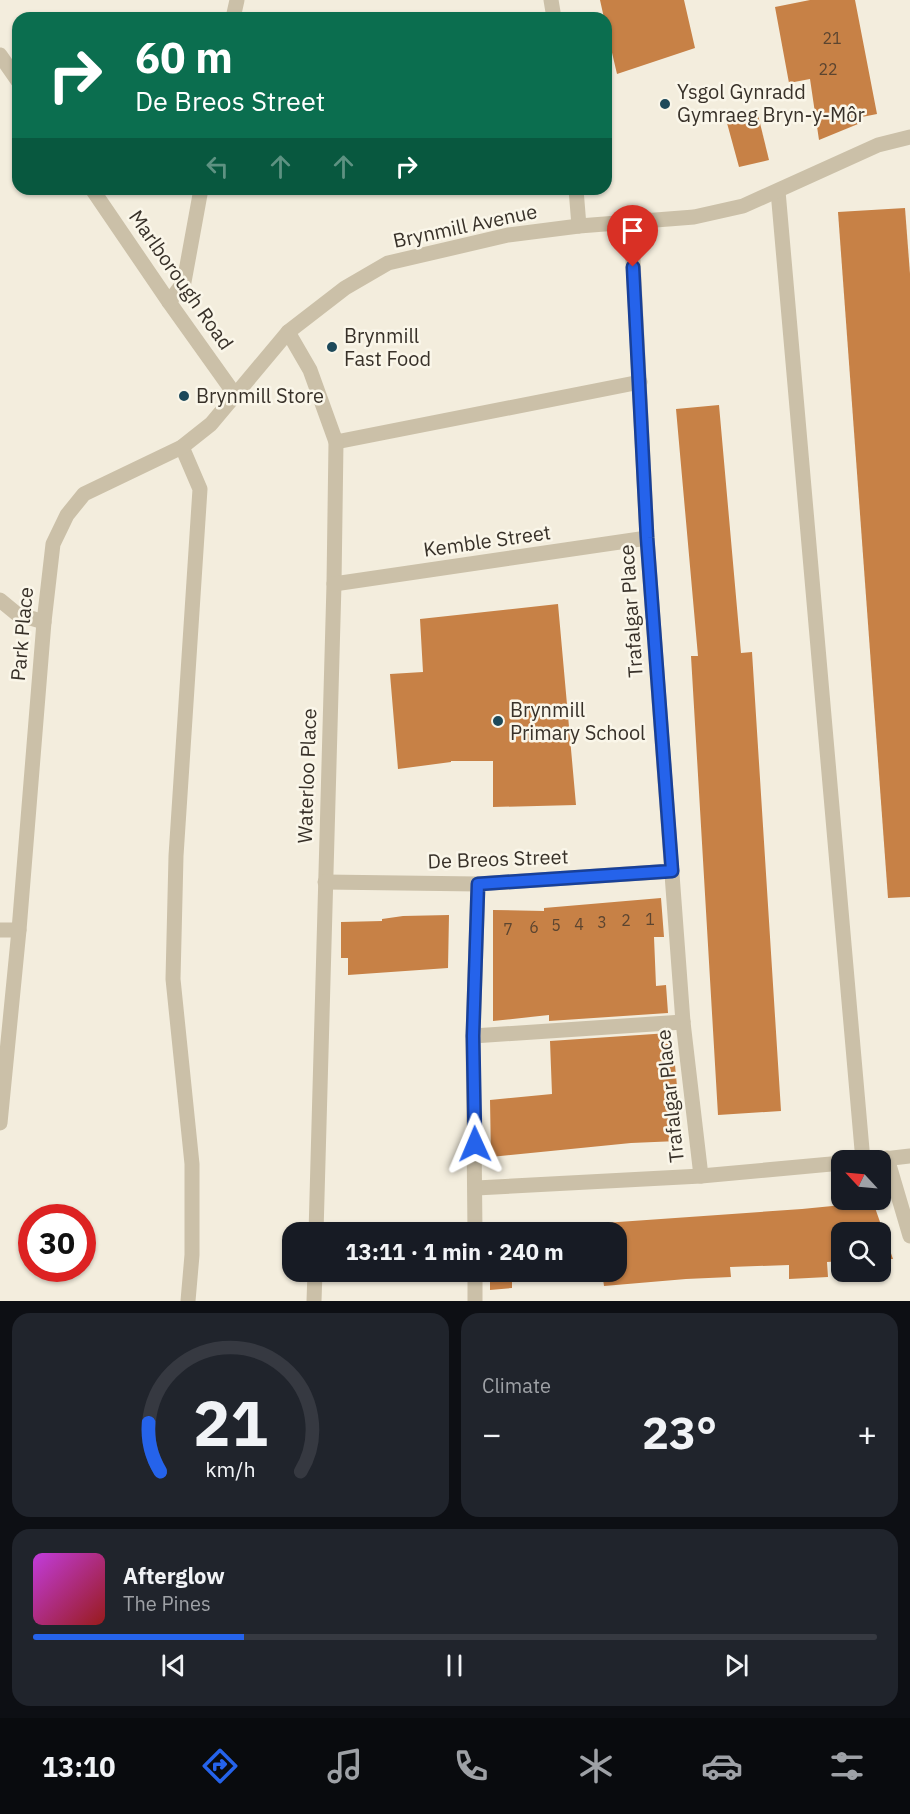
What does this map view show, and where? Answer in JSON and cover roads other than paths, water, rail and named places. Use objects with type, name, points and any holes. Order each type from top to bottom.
[{"type":"street","points":[[0,55],[12,72]]},
{"type":"street","name":"Brynmill Avenue","points":[[53,544],[67,515],[84,494],[182,447],[211,424],[288,332],[345,288],[388,263],[508,236],[579,226],[694,217],[743,206],[878,145],[910,137]]},
{"type":"street","points":[[777,191],[864,1150]]},
{"type":"street","name":"Marlborough Road","points":[[96,195],[236,396]]},
{"type":"street","points":[[169,302],[184,282],[200,195]]},
{"type":"street","points":[[576,195],[579,226]]},
{"type":"street","name":"Trafalgar Place","points":[[631,221],[647,538],[683,1022],[701,1176]]},
{"type":"street","name":"Waterloo Place","points":[[288,332],[310,370],[336,442],[316,1222]]},
{"type":"street","points":[[336,442],[639,382]]},
{"type":"street","points":[[182,447],[200,489],[176,856],[173,979],[192,1164],[192,1255],[188,1301]]},
{"type":"street","name":"Kemble Street","points":[[334,584],[647,538]]},
{"type":"street","name":"Park Place","points":[[0,1123],[19,930],[44,622],[53,544]]},
{"type":"street","points":[[0,600],[17,614],[44,622]]},
{"type":"street","name":"De Breos Street","points":[[325,882],[478,884],[672,871]]},
{"type":"street","points":[[476,1222],[473,1036],[478,884]]},
{"type":"street","points":[[0,930],[19,930]]},
{"type":"street","points":[[473,1036],[683,1022]]},
{"type":"street","points":[[891,1158],[910,1156]]},
{"type":"street","points":[[476,1188],[701,1176],[831,1164]]},
{"type":"street","points":[[891,1172],[910,1236]]},
{"type":"street","points":[[314,1301],[315,1282]]},
{"type":"street","points":[[475,1282],[475,1301]]},
{"type":"place","name":"Ysgol Gynradd Gymraeg Bryn-y-Môr","points":[[665,104]]},
{"type":"place","name":"Brynmill Fast Food","points":[[332,347]]},
{"type":"place","name":"Brynmill Store","points":[[184,396]]},
{"type":"place","name":"Brynmill Primary School","points":[[498,721]]}]
